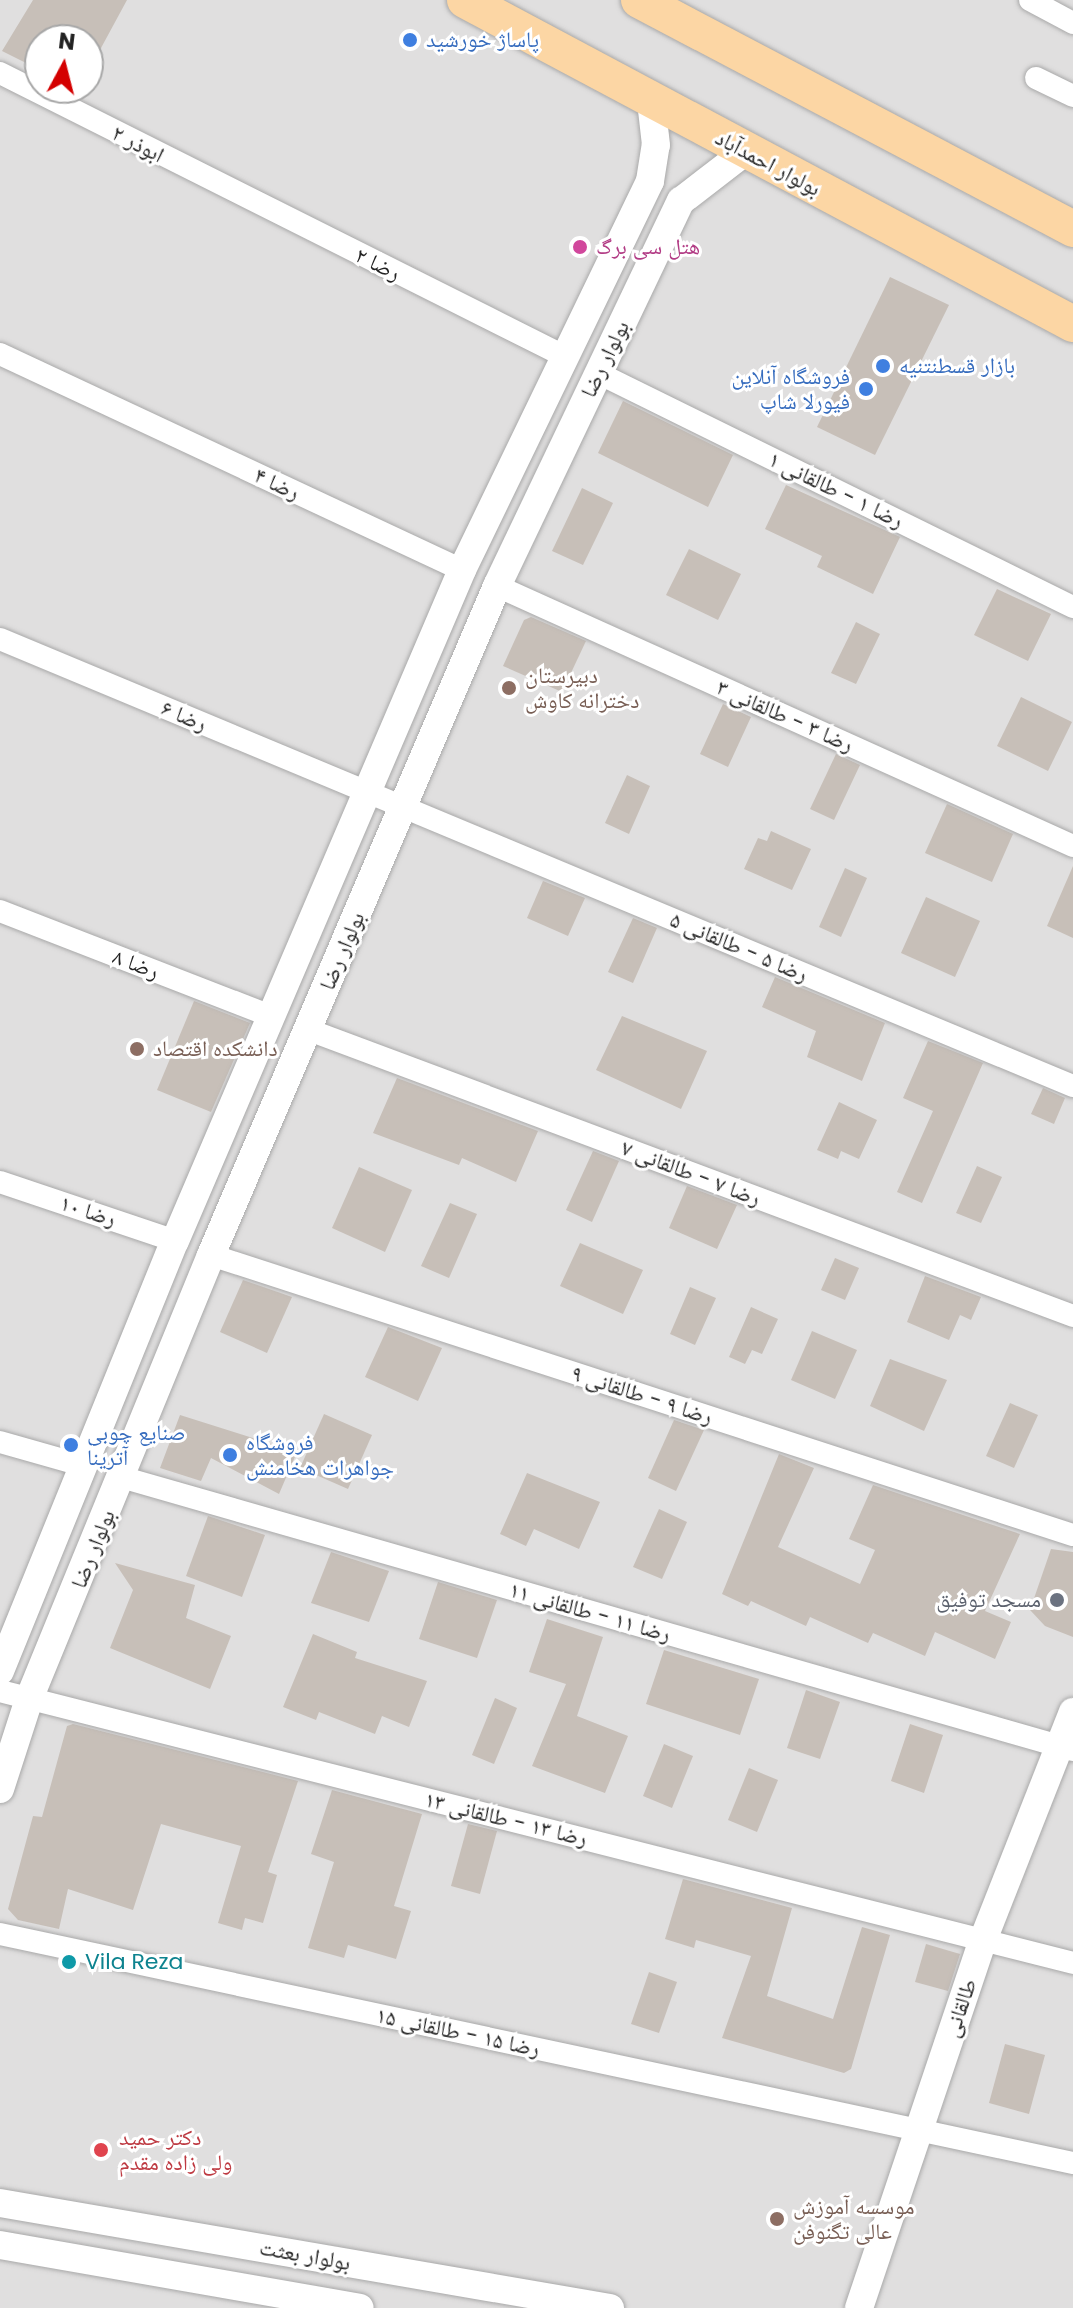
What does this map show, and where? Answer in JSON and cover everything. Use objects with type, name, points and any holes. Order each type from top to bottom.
[{"type":"main road","name":"بولوار احمدآباد","points":[[465,0],[1073,324]]},
{"type":"main road","points":[[639,0],[1073,229]]},
{"type":"street","points":[[1030,0],[1073,23]]},
{"type":"street","name":"ابوذر ۲","points":[[0,73],[191,171]]},
{"type":"street","points":[[1036,78],[1073,96]]},
{"type":"street","name":"بولوار رضا","points":[[0,1671],[175,1241],[462,570],[650,181],[656,145],[651,101]]},
{"type":"street","name":"بولوار رضا","points":[[0,1789],[29,1699],[211,1255],[497,586],[681,201],[746,151]]},
{"type":"street","name":"رضا ۲","points":[[191,171],[564,356]]},
{"type":"street","points":[[650,181],[658,176],[677,182],[681,201]]},
{"type":"street","name":"رضا ۴","points":[[0,354],[462,570]]},
{"type":"street","name":"رضا ۱ - طالقانی ۱","points":[[598,373],[1073,607]]},
{"type":"street","name":"رضا ۳ - طالقانی ۳","points":[[497,586],[1073,846]]},
{"type":"street","name":"رضا ۶","points":[[0,639],[404,807]]},
{"type":"street","name":"رضا ۵ - طالقانی ۵","points":[[404,807],[1073,1086]]},
{"type":"street","name":"رضا ۸","points":[[0,911],[273,1017]]},
{"type":"street","name":"رضا ۷ - طالقانی ۷","points":[[309,1030],[1073,1316]]},
{"type":"street","name":"رضا ۱۰","points":[[0,1182],[175,1241]]},
{"type":"street","points":[[175,1241],[211,1255]]},
{"type":"street","name":"رضا ۹ - طالقانی ۹","points":[[211,1255],[1073,1535]]},
{"type":"street","points":[[0,1442],[85,1466]]},
{"type":"street","name":"رضا ۱۱ - طالقانی ۱۱","points":[[121,1477],[1066,1748]]},
{"type":"street","name":"رضا ۱۳ - طالقانی ۱۳","points":[[0,1691],[1073,1963]]},
{"type":"street","name":"طالقانی","points":[[859,2308],[983,1940],[1066,1748],[1073,1712]]},
{"type":"street","name":"رضا ۱۵ - طالقانی ۱۵","points":[[0,1934],[1073,2163]]},
{"type":"street","name":"بولوار بعثت","points":[[0,2203],[610,2308]]},
{"type":"street","name":"بولوار بعثت","points":[[0,2245],[360,2308]]},
{"type":"shaded area","points":[[0,0],[1073,0],[1073,2308],[0,2308]]},
{"type":"building","points":[[33,0],[127,0],[104,42],[104,24],[24,24],[24,62],[2,51]]},
{"type":"building","name":"بازار قسطنتنیه","points":[[890,277],[949,305],[875,455],[817,427]]},
{"type":"building","points":[[623,401],[733,455],[708,507],[598,453]]},
{"type":"building","points":[[786,485],[900,537],[873,594],[817,567],[822,556],[765,529]]},
{"type":"building","points":[[582,488],[613,503],[583,565],[552,551]]},
{"type":"building","points":[[689,549],[741,574],[718,620],[666,595]]},
{"type":"building","points":[[997,589],[1051,614],[1028,661],[974,635]]},
{"type":"building","points":[[531,617],[586,641],[562,692],[503,666],[524,620]]},
{"type":"building","points":[[856,622],[880,634],[856,684],[831,673]]},
{"type":"building","points":[[1021,697],[1072,722],[1048,771],[997,746]]},
{"type":"building","points":[[723,704],[751,717],[728,767],[700,754]]},
{"type":"building","points":[[836,754],[860,765],[834,820],[810,809]]},
{"type":"building","points":[[627,775],[650,786],[629,834],[605,823]]},
{"type":"building","points":[[947,804],[1013,834],[992,882],[925,853]]},
{"type":"building","points":[[771,831],[811,849],[792,890],[744,869],[758,838],[767,841]]},
{"type":"building","points":[[1073,866],[1073,938],[1047,926]]},
{"type":"building","points":[[845,868],[867,878],[841,937],[819,927]]},
{"type":"building","points":[[543,881],[585,898],[568,936],[527,918]]},
{"type":"building","points":[[926,897],[980,921],[955,977],[901,953]]},
{"type":"building","points":[[633,918],[657,928],[633,983],[608,972]]},
{"type":"building","points":[[775,977],[885,1023],[862,1081],[807,1057],[816,1031],[762,1007]]},
{"type":"building","points":[[194,1001],[250,1023],[211,1112],[157,1090]]},
{"type":"building","points":[[622,1016],[707,1051],[681,1109],[596,1070]]},
{"type":"building","points":[[928,1041],[983,1063],[922,1203],[897,1192],[933,1111],[903,1098]]},
{"type":"building","points":[[397,1078],[538,1131],[516,1182],[462,1158],[459,1165],[373,1133]]},
{"type":"building","points":[[1043,1088],[1065,1098],[1054,1124],[1031,1114]]},
{"type":"building","points":[[839,1102],[877,1120],[859,1159],[841,1151],[838,1159],[817,1150]]},
{"type":"building","points":[[593,1151],[619,1161],[592,1222],[566,1210]]},
{"type":"building","points":[[977,1166],[1002,1177],[981,1223],[956,1213]]},
{"type":"building","points":[[359,1167],[412,1190],[385,1252],[332,1228]]},
{"type":"building","points":[[687,1186],[737,1205],[717,1249],[669,1228]]},
{"type":"building","points":[[450,1203],[477,1214],[449,1278],[421,1266]]},
{"type":"building","points":[[580,1243],[643,1270],[623,1314],[560,1286]]},
{"type":"building","points":[[835,1258],[859,1268],[845,1300],[821,1290]]},
{"type":"building","points":[[925,1276],[981,1297],[971,1320],[960,1315],[949,1340],[907,1322]]},
{"type":"building","points":[[243,1280],[292,1297],[267,1353],[220,1332]]},
{"type":"building","points":[[690,1287],[716,1298],[695,1345],[670,1334]]},
{"type":"building","points":[[751,1307],[778,1319],[762,1354],[752,1350],[745,1364],[729,1357]]},
{"type":"building","points":[[388,1327],[442,1348],[418,1401],[365,1377]]},
{"type":"building","points":[[812,1331],[857,1350],[835,1399],[791,1380]]},
{"type":"building","points":[[890,1359],[947,1380],[924,1431],[870,1406]]},
{"type":"building","points":[[1010,1403],[1038,1415],[1014,1468],[986,1456]]},
{"type":"building","points":[[324,1414],[372,1435],[348,1489],[300,1468]]},
{"type":"building","name":"فروشگاه جواهرات هخامنش","points":[[180,1415],[297,1452],[279,1494],[211,1458],[201,1481],[160,1468]]},
{"type":"building","points":[[674,1420],[704,1430],[676,1491],[648,1478]]},
{"type":"building","points":[[779,1454],[814,1468],[778,1547],[860,1584],[875,1550],[849,1539],[873,1485],[1020,1534],[985,1611],[1011,1622],[995,1659],[935,1632],[925,1656],[873,1633],[868,1643],[810,1617],[806,1626],[751,1601],[748,1606],[722,1594]]},
{"type":"building","points":[[527,1473],[600,1502],[579,1549],[534,1529],[526,1546],[500,1534]]},
{"type":"building","points":[[659,1509],[687,1522],[662,1579],[633,1567]]},
{"type":"building","points":[[208,1516],[265,1535],[242,1597],[186,1576]]},
{"type":"building","points":[[1051,1549],[1073,1552],[1073,1637],[1045,1626],[1030,1610]]},
{"type":"building","points":[[331,1552],[389,1571],[369,1622],[311,1603]]},
{"type":"building","points":[[115,1563],[195,1585],[186,1618],[231,1636],[210,1689],[110,1648],[133,1590]]},
{"type":"building","points":[[438,1582],[497,1600],[477,1658],[419,1639]]},
{"type":"building","points":[[547,1619],[603,1637],[577,1716],[628,1736],[605,1793],[532,1766],[566,1684],[529,1672]]},
{"type":"building","points":[[313,1634],[357,1652],[355,1658],[427,1681],[409,1727],[382,1716],[375,1734],[319,1712],[316,1720],[283,1707]]},
{"type":"building","points":[[664,1650],[759,1679],[740,1735],[646,1704]]},
{"type":"building","points":[[806,1690],[840,1702],[820,1759],[787,1748]]},
{"type":"building","points":[[495,1698],[517,1708],[494,1764],[472,1755]]},
{"type":"building","points":[[73,1724],[298,1781],[268,1872],[277,1875],[263,1923],[245,1918],[242,1930],[218,1923],[241,1846],[161,1824],[133,1910],[68,1889],[59,1929],[18,1920],[8,1909],[33,1816],[42,1817],[67,1726]]},
{"type":"building","points":[[910,1724],[943,1735],[924,1793],[891,1781]]},
{"type":"building","points":[[664,1744],[693,1756],[672,1808],[643,1796]]},
{"type":"building","points":[[749,1768],[778,1780],[757,1832],[728,1820]]},
{"type":"building","points":[[332,1790],[422,1814],[394,1906],[411,1911],[396,1959],[348,1945],[344,1958],[308,1948],[334,1862],[311,1854]]},
{"type":"building","points":[[468,1824],[497,1831],[480,1894],[451,1886]]},
{"type":"building","points":[[683,1879],[792,1908],[767,1996],[833,2019],[862,1927],[890,1935],[851,2069],[844,2073],[722,2038],[751,1956],[696,1940],[694,1948],[665,1939]]},
{"type":"building","points":[[926,1944],[960,1954],[948,1991],[915,1982]]},
{"type":"building","points":[[649,1972],[677,1982],[659,2033],[631,2024]]},
{"type":"building","points":[[1005,2044],[1045,2055],[1029,2114],[989,2103]]},
{"type":"place","name":"پاساژ خورشید","points":[[410,40]]},
{"type":"place","name":"هتل سی برگ","points":[[580,247]]},
{"type":"place","name":"بازار قسطنتنیه","points":[[883,366]]},
{"type":"place","name":"فروشگاه آنلاین فیورلا شاپ","points":[[866,389]]},
{"type":"place","name":"دبیرستان دخترانه کاوش","points":[[509,688]]},
{"type":"place","name":"دانشکده اقتصاد","points":[[137,1049]]},
{"type":"place","name":"صنایع چوبی آترینا","points":[[71,1445]]},
{"type":"place","name":"فروشگاه جواهرات هخامنش","points":[[230,1455]]},
{"type":"place","name":"مسجد توفیق","points":[[1057,1600]]},
{"type":"place","name":"Vila Reza","points":[[69,1962]]},
{"type":"place","name":"دکتر حمید ولی زاده مقدم","points":[[101,2150]]},
{"type":"place","name":"موسسه آموزش عالی تگنوفن","points":[[777,2219]]}]
